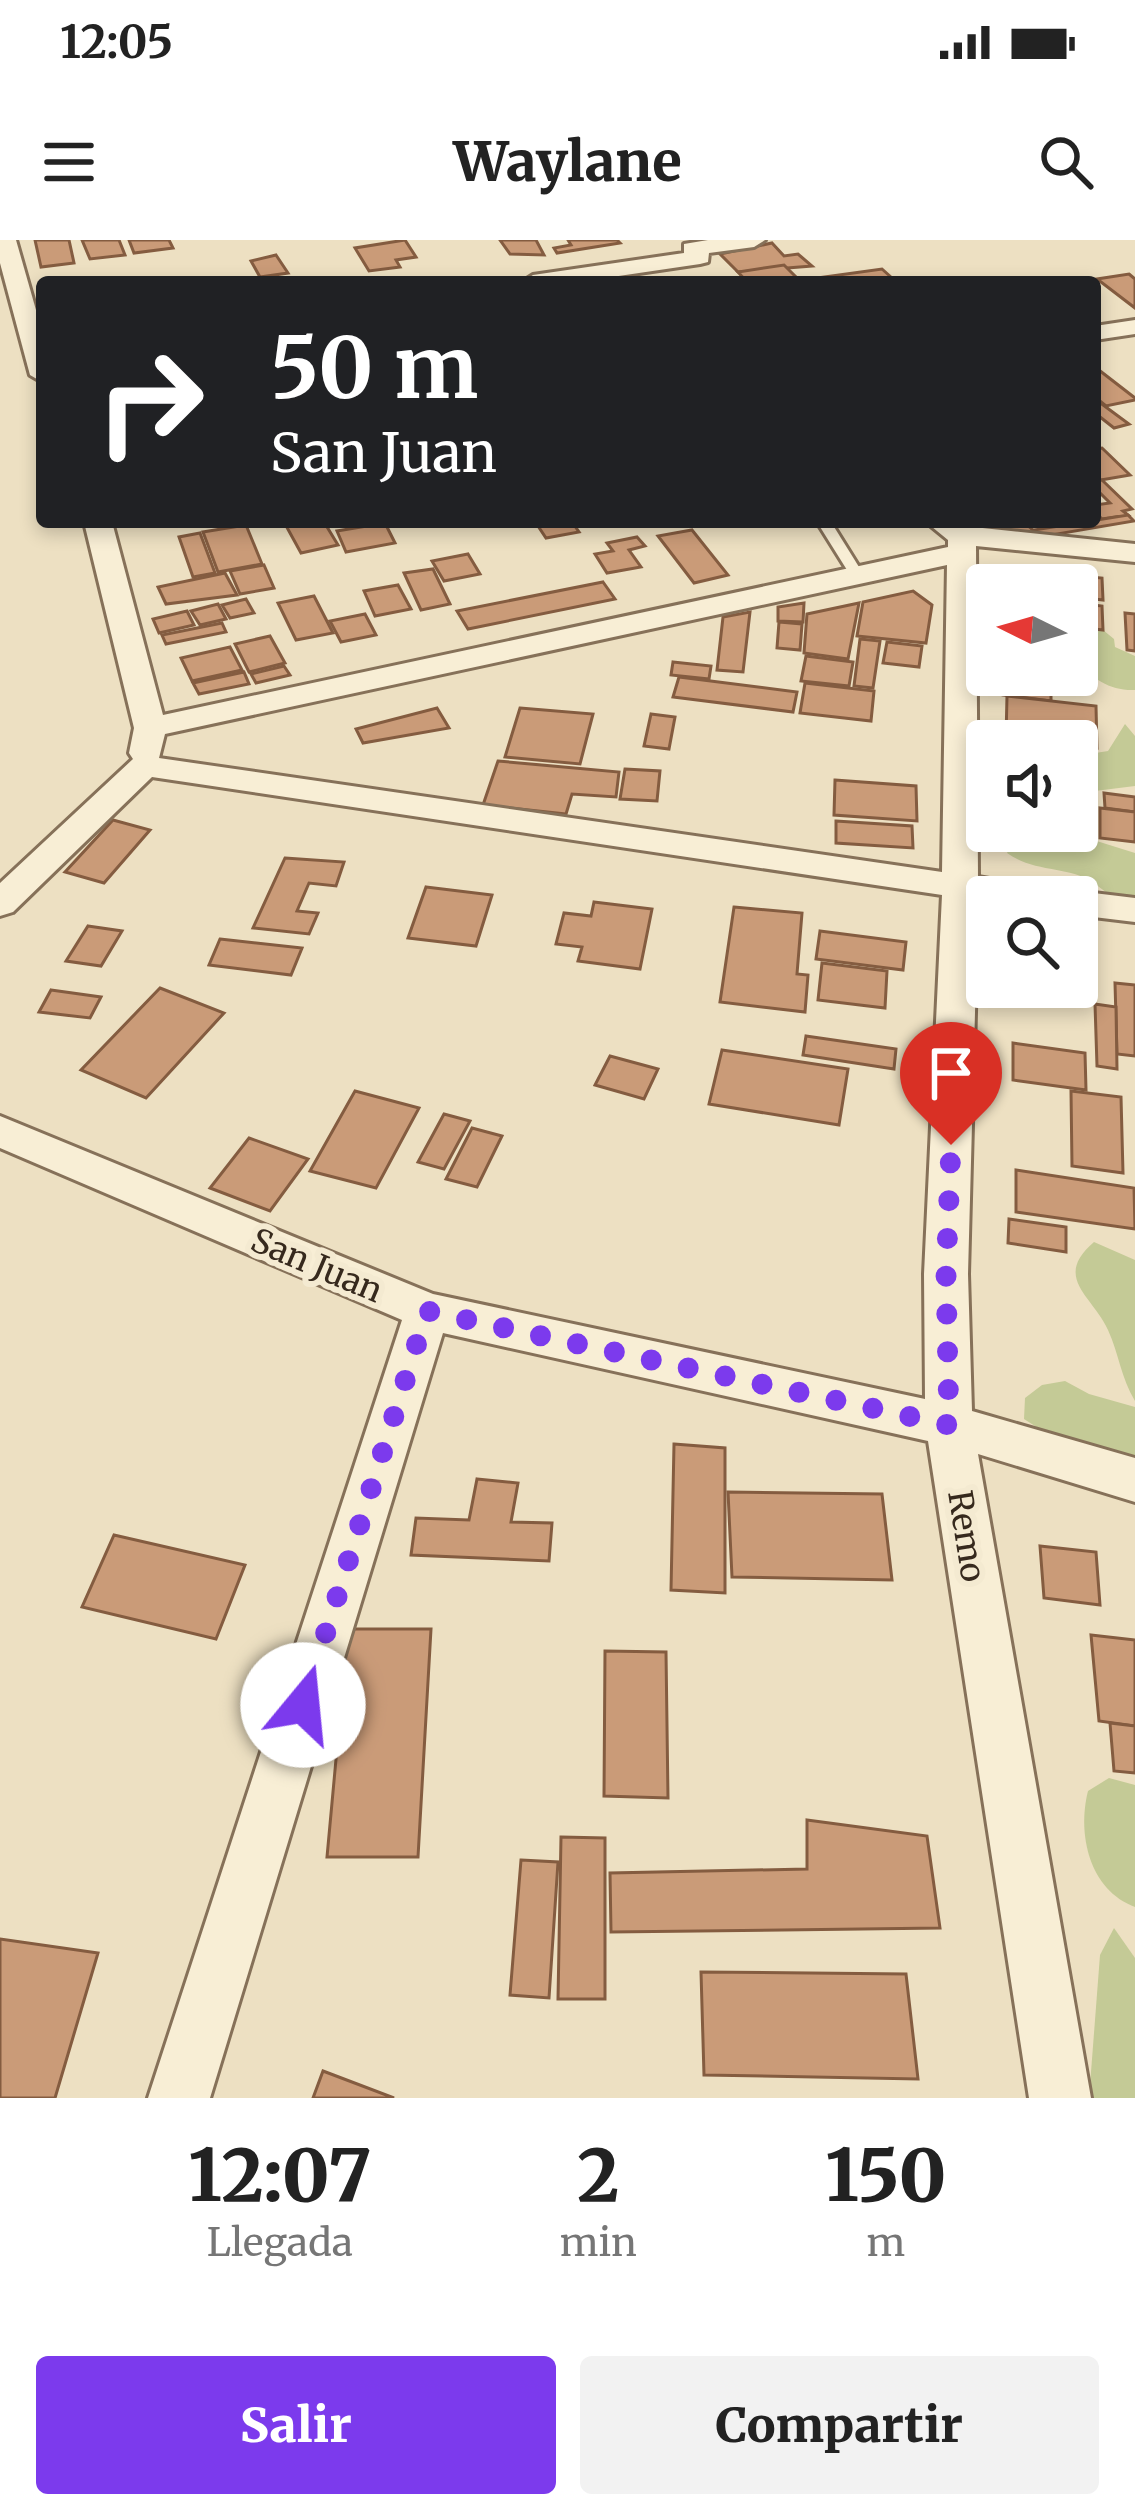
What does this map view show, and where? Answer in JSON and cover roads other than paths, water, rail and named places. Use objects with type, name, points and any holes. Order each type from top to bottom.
[{"type":"street","points":[[4,240],[36,348]]},
{"type":"street","points":[[567,276],[754,240]]},
{"type":"street","points":[[1101,332],[1135,327]]},
{"type":"street","points":[[0,904],[144,766],[150,728],[109,528]]},
{"type":"street","points":[[150,728],[857,575],[954,537],[1131,548]]},
{"type":"street","name":"Remo","points":[[954,537],[960,887],[946,1274],[949,1425],[1060,2098]]},
{"type":"street","points":[[144,766],[966,888]]},
{"type":"street","points":[[1098,906],[1135,910]]},
{"type":"street","name":"San Juan","points":[[0,1131],[427,1311],[949,1425],[1135,1480]]},
{"type":"street","points":[[179,2098],[427,1311]]},
{"type":"lane","points":[[828,528],[857,575]]}]
